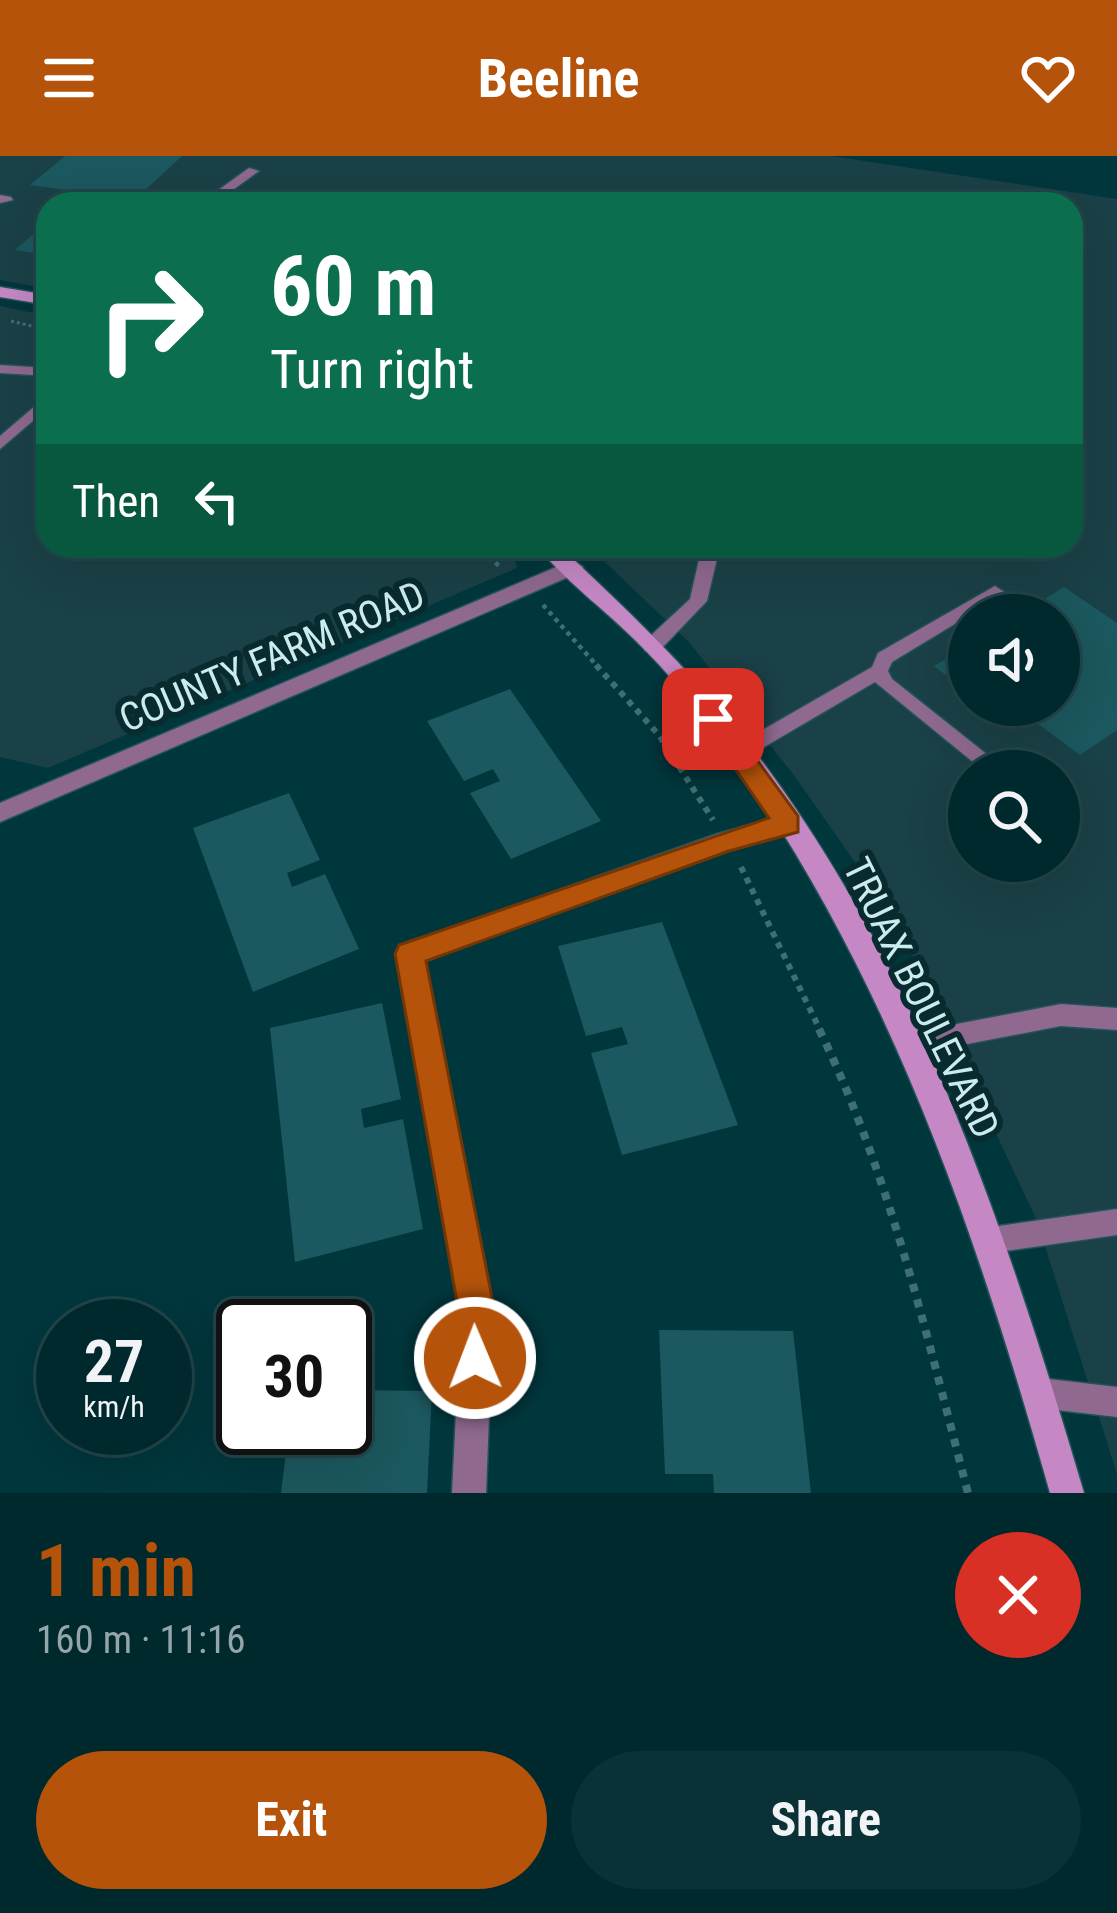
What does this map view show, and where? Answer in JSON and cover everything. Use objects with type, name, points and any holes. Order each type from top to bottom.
[{"type":"main road","points":[[0,292],[36,298]]},
{"type":"main road","name":"TRUAX BOULEVARD","points":[[562,558],[652,646],[740,752],[848,920],[910,1044],[991,1240],[1067,1493]]},
{"type":"street","name":"COUNTY FARM ROAD","points":[[0,813],[573,567]]},
{"type":"street","points":[[469,1493],[477,1313],[410,954],[726,841],[788,824]]},
{"type":"lane","points":[[222,192],[253,171]]},
{"type":"lane","points":[[0,369],[36,371]]},
{"type":"lane","points":[[0,444],[8,429],[36,409]]},
{"type":"lane","points":[[652,646],[698,601],[708,558]]},
{"type":"lane","points":[[740,752],[879,671],[885,658],[994,592]]},
{"type":"lane","points":[[879,671],[885,682],[971,750]]},
{"type":"lane","points":[[910,1044],[1060,1016],[1117,1019]]},
{"type":"lane","points":[[991,1240],[1117,1222]]},
{"type":"lane","points":[[1040,1393],[1117,1402]]},
{"type":"path","points":[[0,319],[36,327]]},
{"type":"path","points":[[490,558],[528,587],[658,735],[726,841],[796,972],[848,1088],[906,1258],[968,1493]]},
{"type":"shaded area","points":[[0,156],[831,156],[1070,192],[36,192],[36,287],[0,280]]},
{"type":"shaded area","points":[[1083,194],[1117,199],[1117,1474],[1037,1221],[897,922],[793,774],[689,642],[601,558],[1083,558]]},
{"type":"shaded area","points":[[0,306],[36,314],[36,558],[514,558],[517,568],[48,768],[0,757]]},
{"type":"building","points":[[65,156],[182,156],[143,192],[82,192],[30,185]]},
{"type":"building","points":[[36,232],[36,253],[15,250]]},
{"type":"building","points":[[1080,598],[1117,623],[1117,730],[1080,755],[1080,750],[1041,726],[1080,726]]},
{"type":"building","points":[[948,658],[948,677],[934,666]]},
{"type":"building","points":[[510,689],[601,821],[511,859],[470,793],[500,781],[493,769],[464,781],[427,721]]},
{"type":"building","points":[[289,793],[320,860],[287,873],[292,887],[325,874],[359,949],[253,992],[193,828]]},
{"type":"building","points":[[662,922],[738,1125],[622,1155],[591,1053],[628,1044],[622,1027],[586,1036],[558,946]]},
{"type":"building","points":[[382,1003],[401,1099],[361,1109],[364,1128],[403,1119],[423,1229],[295,1262],[270,1028]]},
{"type":"building","points":[[659,1330],[793,1331],[811,1493],[714,1493],[713,1474],[665,1474]]},
{"type":"building","points":[[372,1390],[432,1391],[427,1493],[281,1493],[286,1455],[372,1455]]},
{"type":"route","points":[[475,1358],[477,1313],[410,954],[726,841],[788,824],[713,719]]}]
